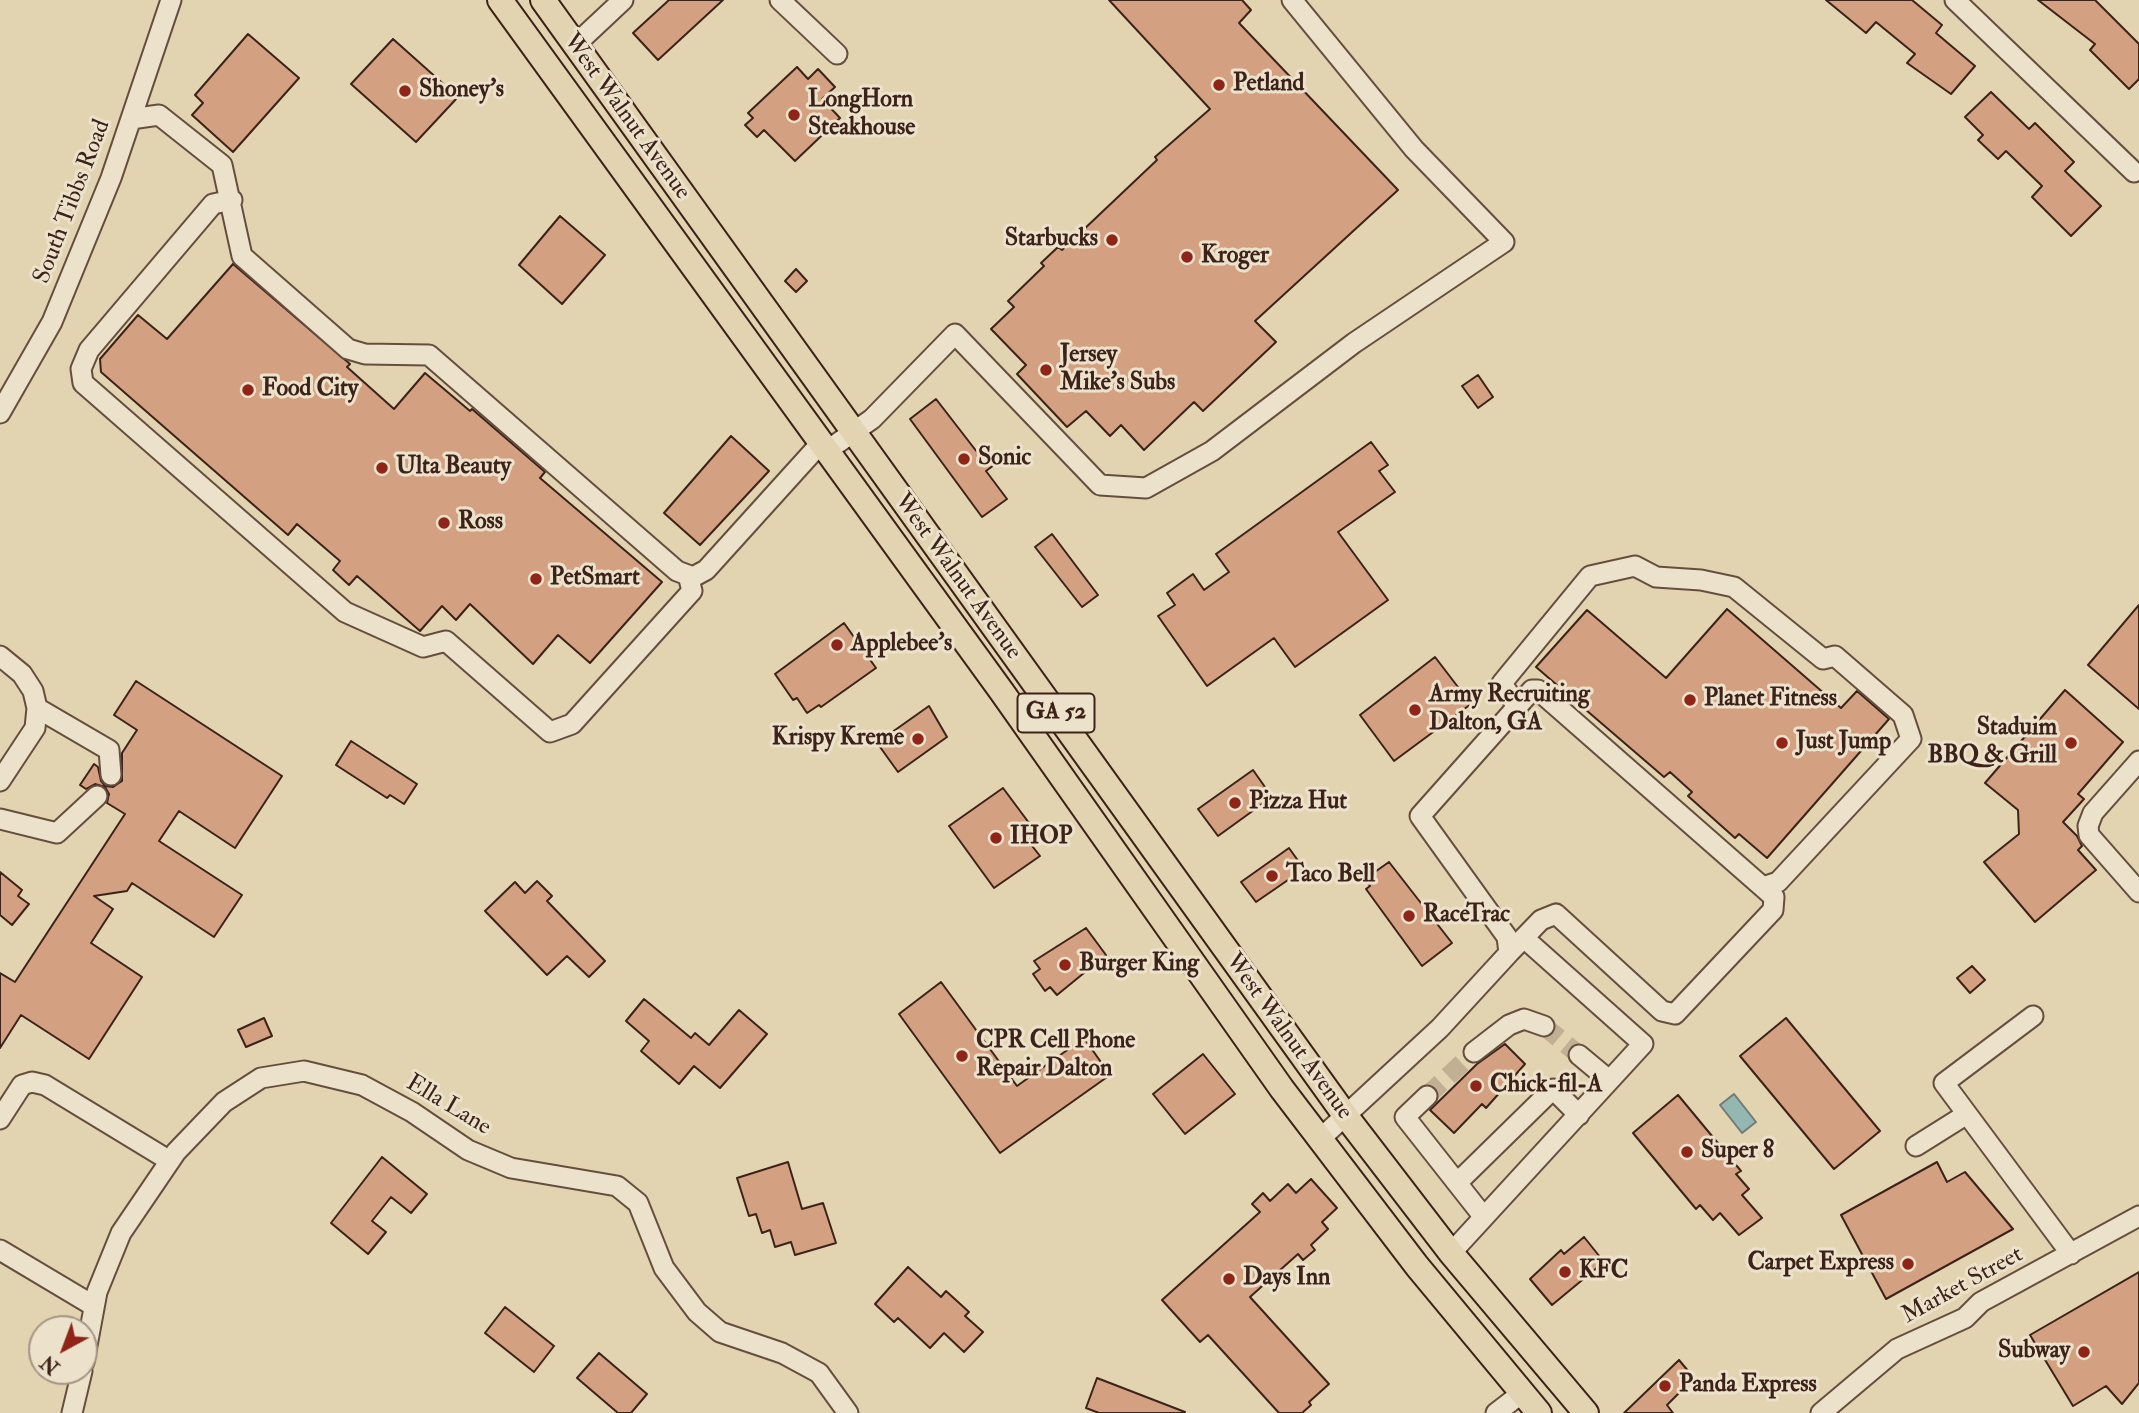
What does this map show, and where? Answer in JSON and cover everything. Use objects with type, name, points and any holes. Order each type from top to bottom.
[{"type":"main road","name":"West Walnut Avenue","points":[[500,0],[822,448],[1002,692],[1113,852],[1320,1139],[1417,1266],[1539,1413]]},
{"type":"main road","name":"West Walnut Avenue","points":[[543,0],[1345,1115],[1451,1253],[1586,1413]]},
{"type":"street","name":"South Tibbs Road","points":[[0,413],[52,322],[111,178],[171,0]]},
{"type":"street","points":[[575,45],[623,0]]},
{"type":"street","points":[[780,0],[836,54]]},
{"type":"street","points":[[131,119],[159,115],[222,165],[232,200],[242,256],[348,349],[365,354],[429,355],[677,571],[693,577],[706,570],[822,448],[872,419],[954,334],[1100,485],[1146,488],[1212,451],[1354,343],[1504,242],[1414,149],[1292,0]]},
{"type":"street","points":[[1955,0],[2134,172]]},
{"type":"street","points":[[232,200],[213,204],[89,350],[81,369],[83,383],[345,612],[423,647],[446,641],[551,732],[572,724],[692,592],[688,575]]},
{"type":"street","points":[[1517,708],[1502,682],[1590,576],[1635,566],[1656,577],[1701,580],[1734,587],[1823,659],[1835,656],[1903,715],[1911,739],[1779,882],[1763,887]]},
{"type":"street","points":[[0,656],[22,674],[33,691],[37,708],[35,728],[0,781]]},
{"type":"street","points":[[1320,1139],[1440,1028],[1541,920],[1556,914],[1662,1011],[1675,1014],[1773,910],[1774,897],[1538,690],[1532,690],[1420,816],[1507,937],[1509,953]]},
{"type":"street","points":[[37,708],[109,750],[111,775]]},
{"type":"street","points":[[2139,761],[2093,813],[2088,826],[2089,835],[2139,892]]},
{"type":"street","points":[[0,819],[57,833],[97,796]]},
{"type":"street","points":[[1451,1253],[1643,1044],[1524,938]]},
{"type":"street","points":[[2033,1016],[1944,1083],[2071,1254]]},
{"type":"street","points":[[1474,1052],[1509,1025],[1524,1019],[1544,1026]]},
{"type":"street","points":[[1578,1055],[1609,1080]]},
{"type":"street","name":"Ella Lane","points":[[92,1315],[97,1292],[121,1233],[170,1161],[223,1102],[261,1078],[304,1071],[362,1085],[412,1112],[468,1150],[511,1168],[617,1186],[638,1203],[664,1268],[697,1312],[720,1332],[782,1353],[819,1373],[848,1413]]},
{"type":"street","points":[[0,1119],[22,1085],[32,1082],[45,1085],[170,1161]]},
{"type":"street","points":[[1457,1183],[1553,1089],[1579,1115]]},
{"type":"street","points":[[1427,1096],[1405,1117],[1483,1216]]},
{"type":"street","points":[[1916,1146],[1967,1114]]},
{"type":"street","name":"Market Street","points":[[1821,1413],[1897,1349],[1965,1318],[1981,1302],[2139,1216]]},
{"type":"street","points":[[0,1250],[94,1306]]},
{"type":"street","points":[[72,1413],[79,1385]]},
{"type":"street","points":[[1496,1413],[1522,1393]]},
{"type":"water","points":[[1734,1094],[1756,1122],[1742,1133],[1720,1105]]},
{"type":"building","points":[[669,0],[723,0],[658,60],[633,33]]},
{"type":"building","name":"Kroger","points":[[1109,0],[1242,0],[1251,10],[1239,23],[1398,190],[1255,321],[1276,342],[1203,411],[1194,402],[1144,450],[1121,425],[1110,436],[1086,411],[1067,427],[1017,374],[1026,365],[991,329],[1014,307],[1008,301],[1044,266],[1041,263],[1058,247],[1062,250],[1157,160],[1155,157],[1210,109]]},
{"type":"building","points":[[1826,0],[1912,0],[1942,25],[1936,33],[1975,66],[1951,94],[1907,63],[1915,54],[1876,22],[1866,33]]},
{"type":"building","points":[[2038,0],[2095,0],[2139,44],[2139,79],[2129,89],[2090,50],[2095,44]]},
{"type":"building","points":[[248,34],[299,78],[233,152],[192,115],[203,103],[195,95]]},
{"type":"building","name":"Shoney's","points":[[393,39],[458,97],[416,142],[351,84]]},
{"type":"building","name":"LongHorn Steakhouse","points":[[797,67],[808,79],[818,69],[835,87],[822,99],[840,118],[795,161],[764,130],[757,137],[745,125],[753,118],[748,113]]},
{"type":"building","points":[[1991,92],[2029,129],[2035,123],[2074,162],[2065,171],[2101,206],[2071,236],[2032,197],[2042,186],[2006,151],[1998,159],[1978,140],[1983,135],[1965,117]]},
{"type":"building","points":[[560,216],[605,255],[562,304],[519,265]]},
{"type":"building","points":[[233,264],[350,364],[347,367],[394,409],[425,373],[470,411],[472,409],[545,472],[540,478],[662,582],[590,663],[558,635],[533,664],[470,604],[456,620],[442,606],[420,631],[357,576],[349,585],[333,570],[340,561],[297,524],[288,535],[101,372],[100,359],[138,315],[167,339]]},
{"type":"building","points":[[796,269],[807,281],[796,292],[785,281]]},
{"type":"building","points":[[1478,375],[1493,397],[1478,408],[1462,386]]},
{"type":"building","name":"Sonic","points":[[936,399],[977,452],[982,448],[994,465],[986,471],[1007,499],[982,517],[910,419]]},
{"type":"building","points":[[731,436],[769,471],[700,545],[664,513]]},
{"type":"building","points":[[1371,442],[1388,465],[1379,471],[1395,492],[1338,532],[1388,600],[1295,667],[1274,638],[1207,686],[1158,616],[1175,605],[1167,593],[1193,574],[1204,590],[1229,572],[1216,554]]},
{"type":"building","points":[[1052,534],[1098,595],[1082,607],[1035,547]]},
{"type":"building","points":[[2139,605],[2139,709],[2088,665]]},
{"type":"building","points":[[1727,609],[1841,708],[1857,691],[1889,719],[1767,858],[1739,834],[1735,838],[1688,796],[1692,792],[1670,772],[1664,777],[1536,667],[1587,610],[1666,678]]},
{"type":"building","name":"Applebee's","points":[[844,623],[876,668],[821,707],[819,705],[807,713],[797,698],[793,700],[775,674]]},
{"type":"building","name":"Army Recruiting Dalton, GA","points":[[1435,657],[1471,704],[1394,761],[1360,715]]},
{"type":"building","points":[[136,681],[282,776],[235,848],[179,811],[159,841],[242,895],[214,937],[132,883],[127,891],[94,896],[113,909],[91,943],[142,977],[89,1059],[21,1015],[0,1048],[0,973],[15,982],[125,814],[107,803],[109,794],[105,787],[95,784],[86,789],[80,785],[94,764],[98,767],[105,786],[113,787],[122,781],[122,753],[137,730],[114,715]]},
{"type":"building","points":[[2065,690],[2123,742],[2078,794],[2084,799],[2063,822],[2077,836],[2082,846],[2078,850],[2096,870],[2035,922],[1984,862],[2019,834],[2018,810],[1985,783]]},
{"type":"building","name":"Krispy Kreme","points":[[929,706],[947,737],[898,772],[880,747],[891,740],[888,735]]},
{"type":"building","points":[[351,741],[417,784],[404,804],[390,795],[387,798],[336,765]]},
{"type":"building","name":"Pizza Hut","points":[[1253,770],[1272,797],[1218,836],[1198,809]]},
{"type":"building","name":"IHOP","points":[[1003,788],[1038,835],[1029,842],[1040,856],[994,888],[949,826]]},
{"type":"building","name":"Taco Bell","points":[[1289,848],[1304,869],[1256,902],[1241,882]]},
{"type":"building","name":"RaceTrac","points":[[1389,862],[1452,943],[1422,966],[1366,889],[1370,886],[1365,879]]},
{"type":"building","points":[[0,872],[22,890],[18,896],[29,904],[12,925],[0,915]]},
{"type":"building","points":[[537,881],[552,896],[547,901],[605,961],[589,977],[567,956],[547,975],[485,911],[515,882],[525,893]]},
{"type":"building","name":"Burger King","points":[[1086,928],[1106,955],[1057,995],[1050,987],[1045,991],[1033,974],[1040,969],[1034,961]]},
{"type":"building","points":[[1972,966],[1985,980],[1970,993],[1957,978]]},
{"type":"building","name":"CPR Cell Phone Repair Dalton","points":[[941,982],[1017,1086],[1084,1038],[1110,1075],[1000,1153],[899,1014]]},
{"type":"building","points":[[644,999],[691,1038],[695,1033],[709,1045],[739,1010],[767,1034],[720,1088],[694,1066],[679,1084],[641,1051],[649,1041],[626,1021]]},
{"type":"building","points":[[264,1018],[272,1036],[246,1047],[238,1030]]},
{"type":"building","points":[[1786,1018],[1880,1131],[1834,1169],[1740,1056]]},
{"type":"building","name":"Chick-fil-A","points":[[1505,1044],[1525,1064],[1486,1108],[1482,1104],[1454,1133],[1430,1110],[1477,1064]]},
{"type":"building","points":[[1203,1054],[1235,1094],[1185,1134],[1153,1094]]},
{"type":"building","name":"Super 8","points":[[1678,1095],[1741,1171],[1736,1174],[1749,1189],[1742,1195],[1762,1218],[1739,1235],[1720,1213],[1713,1220],[1700,1205],[1696,1209],[1633,1133]]},
{"type":"building","points":[[382,1157],[427,1194],[411,1213],[391,1197],[372,1221],[386,1232],[368,1254],[331,1223]]},
{"type":"building","points":[[788,1162],[802,1209],[823,1203],[836,1243],[795,1255],[791,1242],[775,1247],[770,1230],[762,1233],[756,1214],[749,1216],[737,1178]]},
{"type":"building","name":"Carpet Express","points":[[1937,1162],[1947,1182],[1965,1172],[2013,1229],[1886,1299],[1841,1215]]},
{"type":"building","name":"Days Inn","points":[[1311,1179],[1337,1208],[1322,1222],[1328,1229],[1311,1245],[1315,1250],[1303,1260],[1298,1254],[1250,1297],[1329,1384],[1309,1402],[1311,1405],[1302,1413],[1279,1413],[1208,1335],[1200,1342],[1162,1300],[1260,1212],[1252,1204],[1263,1193],[1270,1201],[1288,1184],[1296,1193]]},
{"type":"building","name":"KFC","points":[[1584,1237],[1604,1262],[1552,1305],[1530,1279],[1561,1250],[1564,1254]]},
{"type":"building","points":[[908,1267],[941,1297],[946,1291],[969,1312],[965,1316],[983,1332],[964,1352],[944,1333],[930,1348],[898,1318],[894,1322],[875,1304]]},
{"type":"building","name":"Subway","points":[[2139,1272],[2139,1383],[2122,1404],[2106,1386],[2073,1406],[2030,1335]]},
{"type":"building","points":[[505,1307],[554,1346],[534,1372],[485,1333]]},
{"type":"building","points":[[599,1353],[647,1394],[631,1413],[618,1413],[577,1378]]},
{"type":"building","name":"Panda Express","points":[[1679,1360],[1694,1378],[1667,1405],[1673,1413],[1624,1413]]},
{"type":"building","points":[[1097,1378],[1185,1412],[1099,1413],[1086,1408]]},
{"type":"tunnel","points":[[1544,1026],[1579,1055]]},
{"type":"tunnel","points":[[1427,1096],[1474,1052]]},
{"type":"place","name":"Petland","points":[[1219,85]]},
{"type":"place","name":"Shoney's","points":[[405,91]]},
{"type":"place","name":"LongHorn Steakhouse","points":[[794,115]]},
{"type":"place","name":"Starbucks","points":[[1112,240]]},
{"type":"place","name":"Kroger","points":[[1187,257]]},
{"type":"place","name":"Jersey Mike's Subs","points":[[1046,370]]},
{"type":"place","name":"Food City","points":[[248,390]]},
{"type":"place","name":"Sonic","points":[[964,459]]},
{"type":"place","name":"Ulta Beauty","points":[[382,468]]},
{"type":"place","name":"Ross","points":[[444,523]]},
{"type":"place","name":"PetSmart","points":[[536,579]]},
{"type":"place","name":"Applebee's","points":[[837,645]]},
{"type":"place","name":"Planet Fitness","points":[[1690,700]]},
{"type":"place","name":"Army Recruiting Dalton, GA","points":[[1415,710]]},
{"type":"place","name":"Krispy Kreme","points":[[918,739]]},
{"type":"place","name":"Just Jump","points":[[1782,743]]},
{"type":"place","name":"Staduim BBQ & Grill","points":[[2071,743]]},
{"type":"place","name":"Pizza Hut","points":[[1235,803]]},
{"type":"place","name":"IHOP","points":[[996,838]]},
{"type":"place","name":"Taco Bell","points":[[1272,876]]},
{"type":"place","name":"RaceTrac","points":[[1409,916]]},
{"type":"place","name":"Burger King","points":[[1065,965]]},
{"type":"place","name":"CPR Cell Phone Repair Dalton","points":[[962,1056]]},
{"type":"place","name":"Chick-fil-A","points":[[1476,1086]]},
{"type":"place","name":"Super 8","points":[[1687,1152]]},
{"type":"place","name":"Carpet Express","points":[[1908,1264]]},
{"type":"place","name":"KFC","points":[[1565,1272]]},
{"type":"place","name":"Days Inn","points":[[1229,1279]]},
{"type":"place","name":"Subway","points":[[2084,1352]]},
{"type":"place","name":"Panda Express","points":[[1665,1386]]}]
